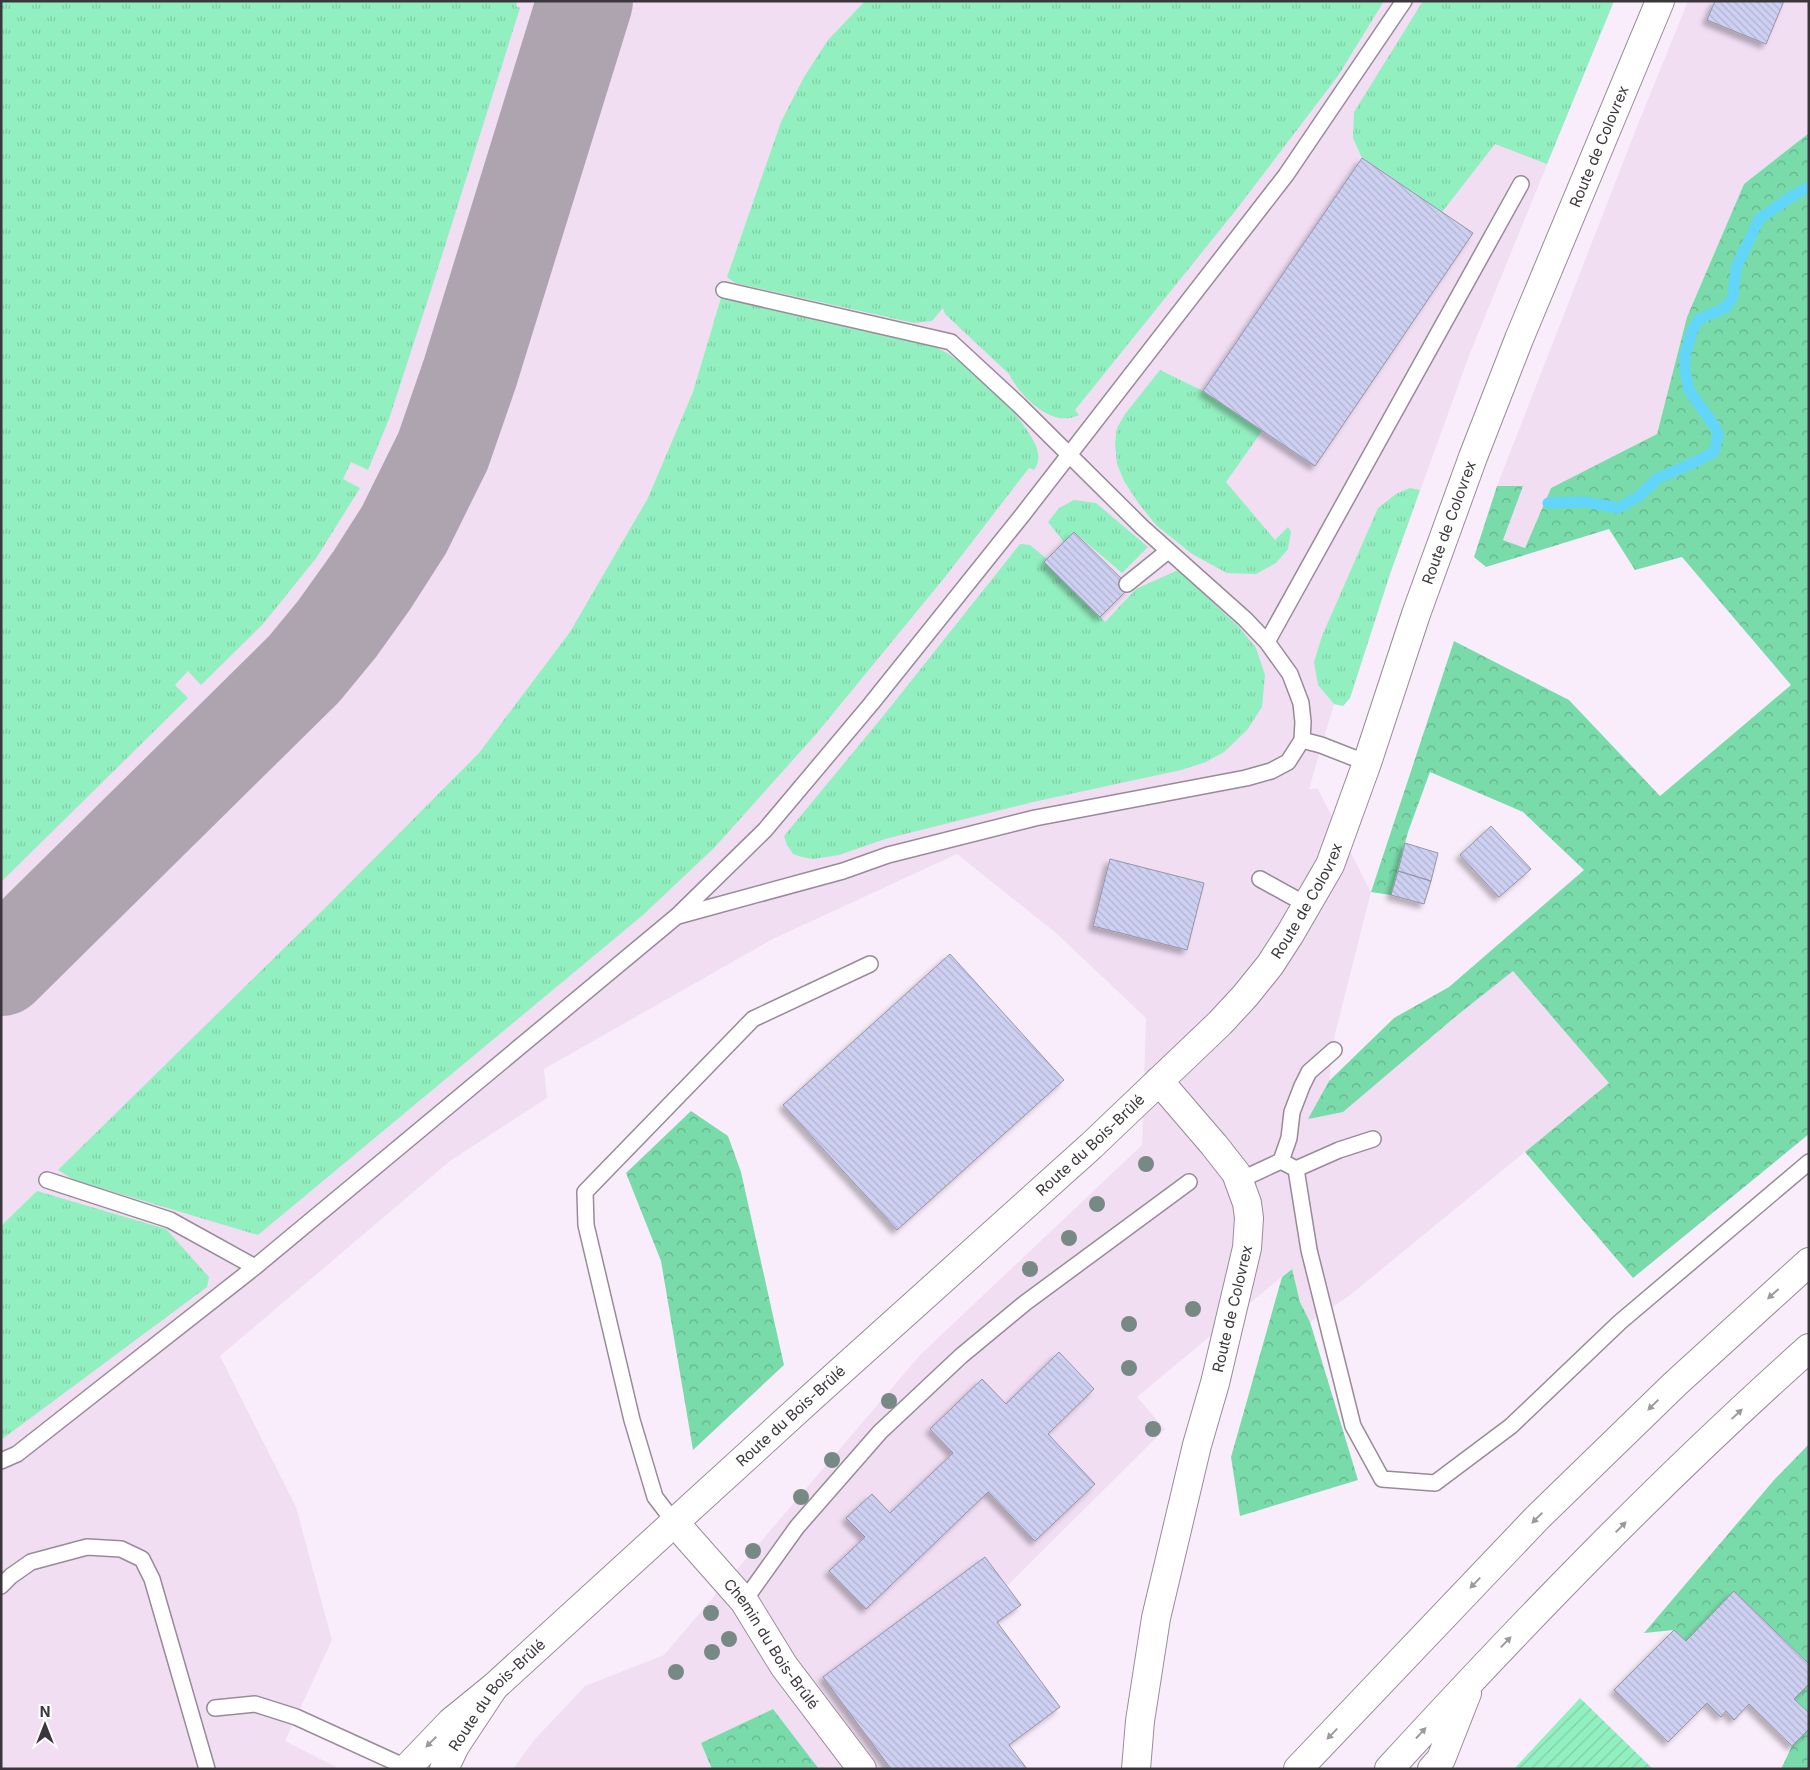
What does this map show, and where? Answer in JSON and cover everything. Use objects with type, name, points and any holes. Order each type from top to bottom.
[{"type":"main road","name":"Route de Colovrex","points":[[1136,1769],[1142,1712],[1156,1618],[1192,1463],[1215,1383],[1247,1248],[1250,1218],[1240,1180],[1214,1145],[1159,1081],[1220,1023],[1270,965],[1330,865],[1367,764],[1416,614],[1476,449],[1519,339],[1660,1]]},
{"type":"main road","name":"Route du Bois-Brûlé","points":[[444,1769],[455,1746],[494,1687],[1091,1146],[1159,1081]]},
{"type":"main road","points":[[1298,1769],[1545,1511],[1675,1384],[1809,1262]]},
{"type":"main road","points":[[1388,1769],[1472,1677],[1658,1489],[1809,1348]]},
{"type":"main road","name":"Chemin du Bois-Brûlé","points":[[675,1523],[744,1601],[784,1666],[862,1769]]},
{"type":"main road","points":[[1432,1769],[1441,1759],[1472,1677]]},
{"type":"main road","points":[[407,1768],[451,1722],[494,1687]]},
{"type":"lane","points":[[1,1461],[24,1448],[255,1267],[677,916],[764,830],[811,777],[871,704],[1069,456],[1286,175],[1404,1]]},
{"type":"lane","points":[[1267,642],[1520,184]]},
{"type":"lane","points":[[677,916],[843,871],[888,855],[1035,818],[1246,778],[1271,771],[1288,762],[1302,740],[1301,703],[1290,674],[1267,642],[1245,619],[1168,551],[1019,405],[951,342],[724,290]]},
{"type":"lane","points":[[1127,584],[1168,551]]},
{"type":"lane","points":[[1302,740],[1322,745],[1367,764]]},
{"type":"lane","points":[[1260,879],[1307,905]]},
{"type":"lane","points":[[675,1523],[655,1497],[632,1420],[586,1224],[585,1192],[753,1019],[870,964]]},
{"type":"lane","points":[[1240,1180],[1280,1161],[1289,1138],[1292,1112],[1302,1086],[1309,1072],[1334,1050]]},
{"type":"lane","points":[[1296,1169],[1339,1150],[1373,1139]]},
{"type":"lane","points":[[1280,1161],[1296,1169]]},
{"type":"lane","points":[[1296,1169],[1309,1250],[1352,1426],[1382,1479],[1435,1483],[1511,1426],[1620,1322],[1809,1162]]},
{"type":"lane","points":[[47,1180],[170,1220],[255,1267]]},
{"type":"lane","points":[[744,1601],[797,1527],[880,1432],[962,1356],[1025,1303],[1189,1182]]},
{"type":"lane","points":[[1,1586],[11,1576],[31,1562],[87,1547],[121,1549],[142,1559],[152,1580],[207,1769]]},
{"type":"lane","points":[[214,1708],[255,1704],[296,1717],[407,1768]]},
{"type":"shaded area","points":[[1,1],[1614,1],[1470,353],[1390,574],[1350,698],[1343,706],[1334,704],[1309,789],[1318,789],[1371,892],[1335,1034],[1329,1081],[1309,1119],[1455,1017],[1514,970],[1609,1083],[1349,1296],[1310,1322],[1300,1302],[1291,1269],[1137,1397],[1165,1429],[1007,1586],[1021,1605],[998,1623],[1060,1707],[1009,1745],[1027,1769],[819,1769],[773,1709],[701,1743],[712,1769],[513,1769],[535,1739],[585,1686],[664,1655],[920,1355],[1142,1145],[1146,1018],[1056,933],[957,854],[773,939],[544,1069],[547,1098],[450,1161],[220,1356],[296,1507],[332,1640],[285,1741],[340,1769],[1,1769]]},
{"type":"shaded area","points":[[1688,1],[1809,1],[1809,133],[1744,184],[1687,317],[1657,434],[1551,488],[1525,548],[1503,540],[1522,486],[1497,486]]},
{"type":"green space","points":[[1,1],[517,1],[516,6],[520,8],[389,419],[368,470],[351,462],[343,479],[360,488],[317,557],[263,624],[201,685],[188,671],[175,685],[188,698],[1,882]]},
{"type":"green space","points":[[865,1],[1384,1],[1338,76],[1236,210],[1075,410],[1079,415],[1069,418],[1058,418],[1038,408],[1029,400],[1014,383],[1009,374],[945,314],[943,308],[932,321],[914,323],[735,283],[727,277],[781,122],[804,77],[828,40]]},
{"type":"green space","points":[[1423,1],[1614,1],[1547,164],[1495,144],[1442,212],[1362,158],[1353,138],[1354,112]]},
{"type":"green space","points":[[1809,133],[1809,1134],[1633,1278],[1525,1152],[1609,1083],[1513,971],[1455,1017],[1343,1112],[1308,1119],[1329,1081],[1394,1018],[1449,987],[1584,870],[1523,812],[1430,772],[1408,832],[1391,895],[1371,892],[1454,641],[1569,700],[1660,796],[1791,685],[1682,557],[1635,570],[1609,529],[1486,567],[1474,557],[1497,486],[1523,486],[1503,540],[1525,548],[1551,488],[1657,434],[1687,317],[1744,184]]},
{"type":"green space","points":[[721,298],[902,337],[947,353],[978,376],[1017,416],[1031,436],[1038,453],[1037,464],[1034,470],[1029,468],[945,577],[817,733],[714,848],[643,915],[258,1235],[74,1180],[58,1170],[325,908],[479,753],[570,632],[648,498],[693,392]]},
{"type":"green space","points":[[1160,370],[1203,391],[1262,431],[1226,482],[1275,540],[1288,527],[1291,532],[1288,549],[1276,563],[1256,574],[1227,573],[1192,554],[1156,525],[1124,481],[1117,464],[1115,443],[1117,428],[1125,414]]},
{"type":"green space","points":[[1410,488],[1420,490],[1390,574],[1350,698],[1343,706],[1334,704],[1318,685],[1314,662],[1322,636],[1378,508],[1396,494]]},
{"type":"green space","points":[[1074,500],[1096,503],[1148,547],[1122,573],[1074,532],[1064,542],[1048,522],[1059,508]]},
{"type":"green space","points":[[1020,544],[1030,545],[1047,559],[1105,622],[1136,589],[1178,570],[1239,627],[1256,648],[1265,675],[1262,707],[1247,730],[1224,752],[1206,762],[1181,770],[1033,802],[885,839],[839,855],[813,859],[793,854],[784,836],[884,715]]},
{"type":"green space","points":[[691,1111],[728,1136],[741,1172],[784,1365],[693,1450],[661,1261],[626,1173]]},
{"type":"green space","points":[[37,1191],[166,1229],[209,1277],[207,1287],[1,1440],[1,1226]]},
{"type":"green space","points":[[1292,1269],[1300,1302],[1310,1322],[1358,1480],[1240,1516],[1231,1457],[1282,1277]]},
{"type":"green space","points":[[1809,1444],[1809,1664],[1735,1592],[1686,1641],[1674,1630],[1644,1633],[1774,1480]]},
{"type":"green space","points":[[1809,1684],[1809,1713],[1794,1699]]},
{"type":"green space","points":[[1580,1698],[1653,1769],[1514,1769]]},
{"type":"green space","points":[[773,1709],[819,1769],[712,1769],[701,1743]]},
{"type":"green space","points":[[1809,1729],[1809,1769],[1781,1769],[1792,1746]]},
{"type":"building","points":[[1715,1],[1784,1],[1766,44],[1707,20]]},
{"type":"building","points":[[1362,158],[1473,233],[1315,466],[1203,391]]},
{"type":"building","points":[[1074,532],[1130,587],[1100,617],[1044,562]]},
{"type":"building","points":[[1491,826],[1531,869],[1499,897],[1460,855]]},
{"type":"building","points":[[1405,843],[1438,853],[1431,881],[1398,871]]},
{"type":"building","points":[[1110,859],[1204,883],[1187,950],[1093,926]]},
{"type":"building","points":[[1398,871],[1431,881],[1424,904],[1391,895]]},
{"type":"building","points":[[950,954],[1064,1080],[897,1230],[783,1105]]},
{"type":"building","points":[[1059,1352],[1094,1389],[1048,1434],[1095,1484],[1035,1541],[988,1492],[866,1609],[829,1571],[865,1537],[846,1518],[872,1494],[890,1513],[953,1453],[930,1429],[982,1379],[1006,1404]]},
{"type":"building","points":[[985,1557],[1021,1605],[997,1622],[1060,1707],[1009,1745],[1027,1769],[891,1769],[823,1677]]},
{"type":"building","points":[[1734,1591],[1809,1664],[1809,1684],[1794,1699],[1809,1713],[1809,1729],[1792,1746],[1749,1704],[1734,1720],[1726,1711],[1721,1717],[1707,1703],[1668,1742],[1614,1690],[1674,1630],[1686,1641]]},
{"type":"waterway","points":[[1548,503],[1586,502],[1618,508],[1638,497],[1658,478],[1714,452],[1718,436],[1716,428],[1689,390],[1685,370],[1685,356],[1692,331],[1699,319],[1725,308],[1733,297],[1736,268],[1759,219],[1792,196],[1809,187]]},
{"type":"taxiway","points":[[1,968],[304,669],[337,629],[372,580],[404,530],[443,451],[470,373],[585,1]]}]
